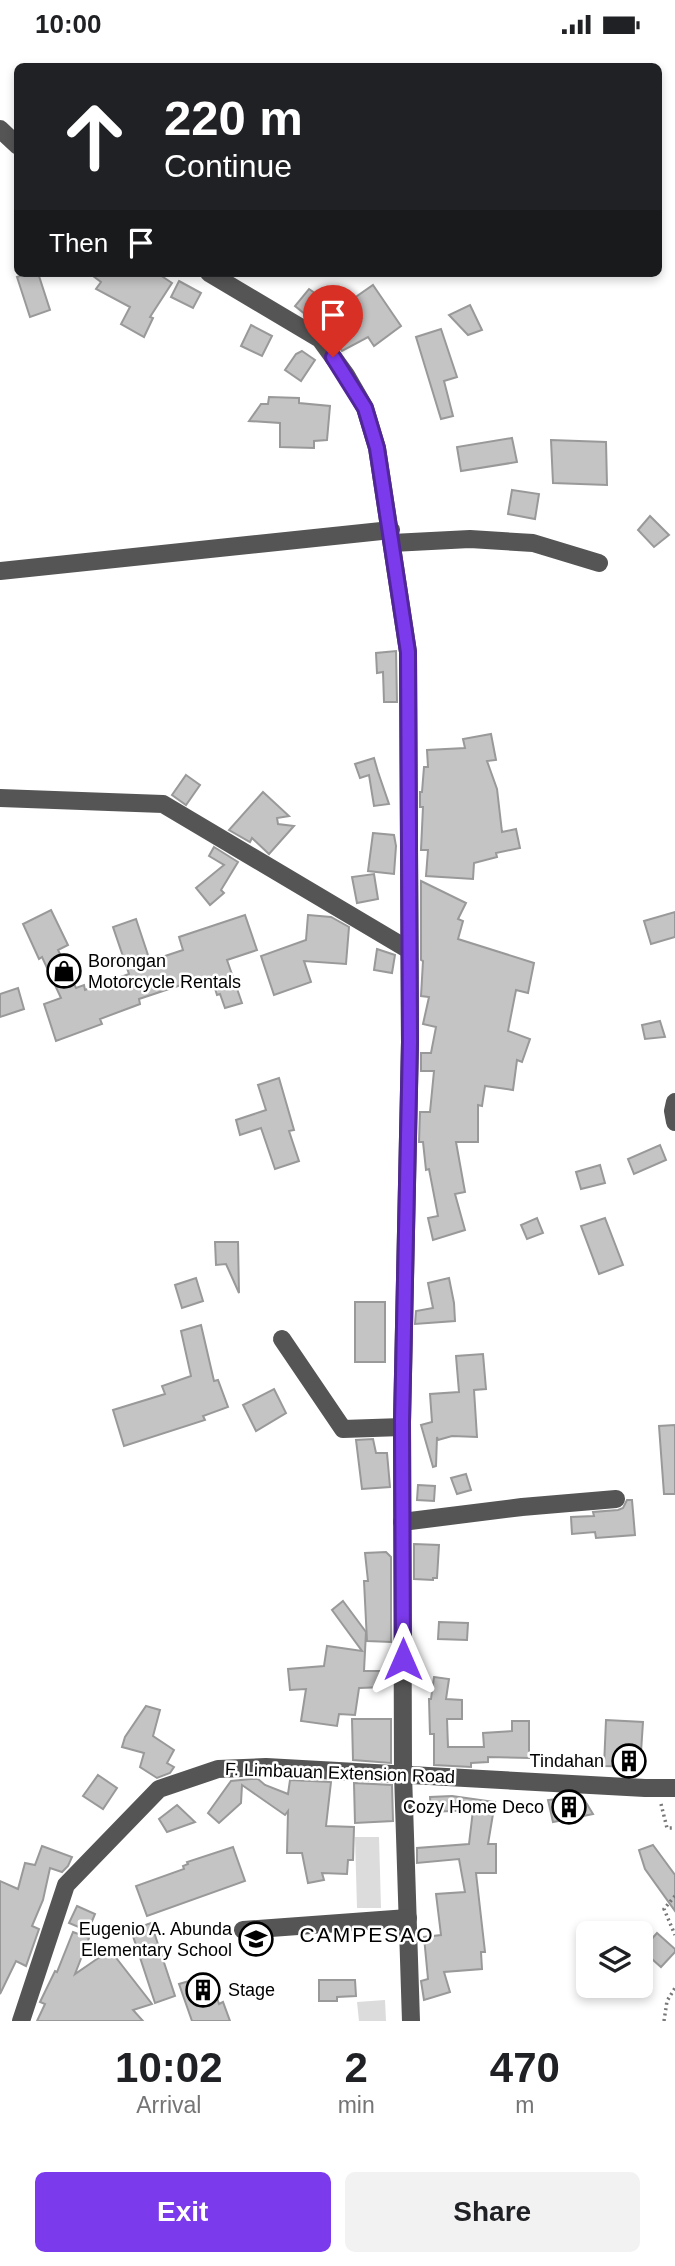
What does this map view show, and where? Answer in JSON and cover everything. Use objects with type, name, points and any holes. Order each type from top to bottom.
[{"type":"street","points":[[0,129],[14,142]]},
{"type":"street","points":[[216,277],[320,339],[346,375],[365,408],[377,448],[408,652],[410,1042],[402,1522],[403,1774],[411,2021]]},
{"type":"street","points":[[0,571],[391,537],[533,543],[599,563]]},
{"type":"street","points":[[0,799],[163,804],[409,950]]},
{"type":"street","points":[[675,1102],[675,1122]]},
{"type":"street","points":[[282,1339],[343,1429],[402,1427]]},
{"type":"street","points":[[402,1522],[616,1499]]},
{"type":"street","name":"F. Limbauan Extension Road","points":[[21,2021],[66,1885],[159,1789],[218,1769],[267,1767],[675,1788]]},
{"type":"street","points":[[243,1930],[408,1918]]},
{"type":"path","points":[[657,1788],[667,1828],[675,1828]]},
{"type":"path","points":[[675,1896],[664,1909],[675,1935]]},
{"type":"path","points":[[664,2021],[667,2001],[675,1987]]},
{"type":"shaded area","points":[[355,1837],[379,1837],[381,1908],[357,1908]]},
{"type":"shaded area","points":[[385,2000],[386,2021],[359,2021],[357,2002]]},
{"type":"building","points":[[17,277],[39,277],[50,310],[30,317]]},
{"type":"building","points":[[94,277],[163,277],[172,283],[150,317],[153,318],[144,337],[121,324],[130,307],[96,289],[101,282]]},
{"type":"building","points":[[179,281],[201,293],[193,308],[171,297]]},
{"type":"building","points":[[373,285],[401,326],[374,346],[368,337],[342,351],[331,335],[362,318],[350,301]]},
{"type":"building","points":[[309,289],[328,302],[316,323],[295,306]]},
{"type":"building","points":[[470,305],[482,330],[468,335],[449,315]]},
{"type":"building","points":[[251,325],[272,336],[262,356],[241,346]]},
{"type":"building","points":[[441,329],[457,377],[444,381],[453,416],[441,419],[416,337]]},
{"type":"building","points":[[302,351],[315,360],[301,381],[285,370],[296,354]]},
{"type":"building","points":[[269,397],[299,398],[299,403],[330,406],[327,440],[314,441],[314,448],[280,447],[280,423],[249,421],[261,404],[268,404]]},
{"type":"building","points":[[512,438],[517,462],[461,471],[457,447]]},
{"type":"building","points":[[551,440],[606,442],[607,485],[553,483]]},
{"type":"building","points":[[512,490],[539,494],[535,519],[508,514]]},
{"type":"building","points":[[650,516],[669,535],[654,547],[638,530]]},
{"type":"building","points":[[396,651],[397,702],[384,702],[383,672],[377,673],[376,653]]},
{"type":"building","points":[[491,734],[496,760],[487,761],[497,789],[502,832],[516,829],[520,848],[496,853],[497,857],[474,863],[473,879],[426,876],[428,850],[421,850],[423,807],[420,807],[420,792],[424,767],[428,767],[427,750],[465,748],[463,739]]},
{"type":"building","points":[[374,758],[389,804],[374,806],[369,775],[360,778],[355,764]]},
{"type":"building","points":[[186,775],[200,785],[186,805],[172,795]]},
{"type":"building","points":[[263,792],[289,816],[277,818],[278,824],[294,826],[269,854],[252,838],[250,842],[229,830]]},
{"type":"building","points":[[373,833],[394,835],[394,874],[368,871]]},
{"type":"building","points":[[214,847],[238,862],[221,890],[224,893],[210,905],[196,888],[224,865],[209,856]]},
{"type":"building","points":[[374,874],[378,899],[357,903],[352,877]]},
{"type":"building","points":[[421,881],[466,903],[458,919],[463,921],[458,939],[534,963],[528,993],[516,990],[508,1031],[530,1039],[522,1062],[517,1060],[513,1090],[485,1086],[482,1106],[478,1105],[478,1142],[456,1142],[465,1192],[455,1194],[465,1230],[433,1240],[428,1218],[438,1216],[429,1169],[426,1170],[423,1142],[419,1142],[420,1112],[430,1112],[434,1071],[421,1071],[421,1053],[431,1053],[436,1027],[423,1024],[429,997],[421,996]]},
{"type":"building","points":[[51,910],[68,945],[58,950],[76,988],[84,985],[85,990],[129,974],[113,927],[136,919],[150,961],[183,950],[179,937],[245,915],[257,950],[227,960],[242,1003],[225,1008],[213,982],[196,988],[193,981],[139,999],[140,1004],[100,1019],[102,1024],[56,1041],[44,1004],[61,998],[23,924]]},
{"type":"building","points":[[675,912],[675,937],[651,944],[644,921]]},
{"type":"building","points":[[308,915],[331,917],[349,927],[346,964],[304,961],[311,982],[274,995],[261,956],[306,940]]},
{"type":"building","points":[[377,949],[395,955],[392,973],[374,970]]},
{"type":"building","points":[[18,988],[24,1009],[0,1017],[0,994]]},
{"type":"building","points":[[660,1021],[665,1037],[645,1039],[642,1025]]},
{"type":"building","points":[[279,1078],[294,1130],[289,1131],[299,1161],[275,1169],[261,1128],[240,1135],[236,1120],[266,1110],[258,1085]]},
{"type":"building","points":[[660,1145],[666,1160],[634,1174],[628,1159]]},
{"type":"building","points":[[600,1165],[605,1183],[581,1189],[576,1172]]},
{"type":"building","points":[[537,1218],[543,1233],[527,1239],[521,1225]]},
{"type":"building","points":[[605,1218],[623,1265],[599,1274],[581,1226]]},
{"type":"building","points":[[215,1242],[238,1242],[239,1293],[226,1264],[216,1265]]},
{"type":"building","points":[[196,1278],[203,1301],[182,1308],[175,1285]]},
{"type":"building","points":[[449,1278],[455,1321],[415,1324],[416,1311],[433,1308],[428,1283]]},
{"type":"building","points":[[355,1302],[385,1302],[385,1362],[355,1362]]},
{"type":"building","points":[[201,1325],[214,1381],[218,1380],[228,1407],[203,1416],[205,1420],[124,1446],[113,1410],[165,1394],[162,1386],[191,1376],[181,1331]]},
{"type":"building","points":[[483,1354],[486,1389],[474,1390],[477,1437],[452,1436],[438,1440],[437,1437],[436,1466],[433,1467],[421,1425],[432,1422],[430,1394],[459,1392],[456,1356]]},
{"type":"building","points":[[274,1389],[286,1413],[256,1431],[243,1405]]},
{"type":"building","points":[[675,1425],[675,1494],[664,1494],[659,1426]]},
{"type":"building","points":[[373,1439],[376,1453],[387,1453],[390,1487],[362,1489],[356,1440]]},
{"type":"building","points":[[466,1474],[471,1490],[457,1494],[451,1478]]},
{"type":"building","points":[[418,1485],[435,1486],[434,1501],[417,1500]]},
{"type":"building","points":[[627,1500],[632,1500],[635,1535],[596,1538],[595,1532],[572,1534],[571,1517],[594,1516],[593,1512],[618,1510],[623,1508]]},
{"type":"building","points":[[414,1544],[439,1545],[437,1578],[414,1579]]},
{"type":"building","points":[[386,1552],[391,1557],[391,1642],[367,1641],[364,1581],[368,1581],[365,1553]]},
{"type":"building","points":[[343,1601],[366,1632],[364,1671],[384,1671],[385,1687],[359,1688],[355,1715],[339,1714],[337,1726],[301,1721],[306,1689],[290,1690],[288,1669],[324,1666],[327,1646],[362,1651],[332,1610]]},
{"type":"building","points":[[439,1622],[468,1623],[467,1640],[438,1639]]},
{"type":"building","points":[[434,1677],[449,1679],[446,1699],[462,1700],[462,1719],[447,1719],[448,1747],[484,1747],[483,1733],[512,1731],[512,1721],[529,1721],[529,1758],[488,1757],[488,1762],[471,1763],[471,1767],[434,1765],[434,1734],[430,1734],[429,1699]]},
{"type":"building","points":[[146,1706],[160,1710],[153,1736],[174,1750],[167,1763],[174,1767],[170,1773],[157,1778],[140,1767],[144,1753],[122,1747],[125,1737]]},
{"type":"building","points":[[352,1719],[391,1719],[391,1763],[353,1760]]},
{"type":"building","points":[[606,1720],[643,1722],[640,1767],[604,1766]]},
{"type":"building","points":[[98,1775],[117,1788],[103,1809],[83,1796]]},
{"type":"building","points":[[258,1779],[265,1785],[288,1794],[290,1780],[331,1782],[326,1826],[354,1827],[353,1860],[348,1860],[347,1874],[322,1873],[324,1880],[308,1883],[302,1853],[287,1853],[288,1811],[285,1815],[242,1785],[241,1803],[219,1823],[208,1813],[231,1781]]},
{"type":"building","points":[[354,1783],[392,1785],[393,1821],[355,1823]]},
{"type":"building","points":[[452,1796],[495,1802],[488,1844],[496,1844],[496,1873],[476,1873],[485,1952],[481,1952],[482,1969],[444,1972],[450,1992],[424,2000],[421,1981],[428,1979],[424,1937],[441,1935],[436,1894],[465,1892],[459,1859],[417,1863],[417,1848],[469,1844],[473,1810],[431,1812],[430,1797]]},
{"type":"building","name":"Cozy Home Deco","points":[[582,1796],[593,1814],[553,1822],[548,1800]]},
{"type":"building","points":[[177,1805],[195,1822],[167,1832],[159,1819]]},
{"type":"building","points":[[653,1845],[675,1875],[675,1911],[645,1869],[639,1850]]},
{"type":"building","points":[[42,1846],[72,1857],[62,1872],[50,1868],[43,1900],[32,1926],[39,1929],[26,1966],[16,1961],[0,1994],[0,1881],[18,1889],[25,1863],[35,1865]]},
{"type":"building","points":[[233,1847],[245,1881],[147,1916],[136,1886],[184,1869],[183,1866],[188,1864],[187,1862]]},
{"type":"building","points":[[77,1906],[95,1914],[88,1931],[69,1923]]},
{"type":"building","points":[[151,1923],[175,1996],[155,2003],[131,1930]]},
{"type":"building","points":[[73,1932],[89,1938],[75,1974],[110,1950],[152,2004],[133,2010],[143,2021],[37,2021],[45,2004],[40,2002],[55,1971],[57,1972]]},
{"type":"building","points":[[657,1933],[675,1949],[661,1967],[653,1960],[653,1937]]},
{"type":"building","points":[[210,1975],[219,2004],[223,2002],[230,2021],[192,2021],[179,1984]]},
{"type":"building","points":[[319,1980],[355,1980],[356,1996],[337,1997],[337,2001],[319,2001]]},
{"type":"place","name":"Borongan Motorcycle Rentals","points":[[64,971]]},
{"type":"place","name":"Tindahan","points":[[629,1761]]},
{"type":"place","name":"Cozy Home Deco","points":[[569,1807]]},
{"type":"place","name":"Eugenio A. Abunda Elementary School","points":[[256,1939]]},
{"type":"place","name":"Stage","points":[[203,1990]]},
{"type":"district","name":"CAMPESAO","points":[[367,1935]]},
{"type":"route","points":[[333,357],[365,408],[377,448],[408,652],[410,1042],[402,1422],[403,1659]]}]
